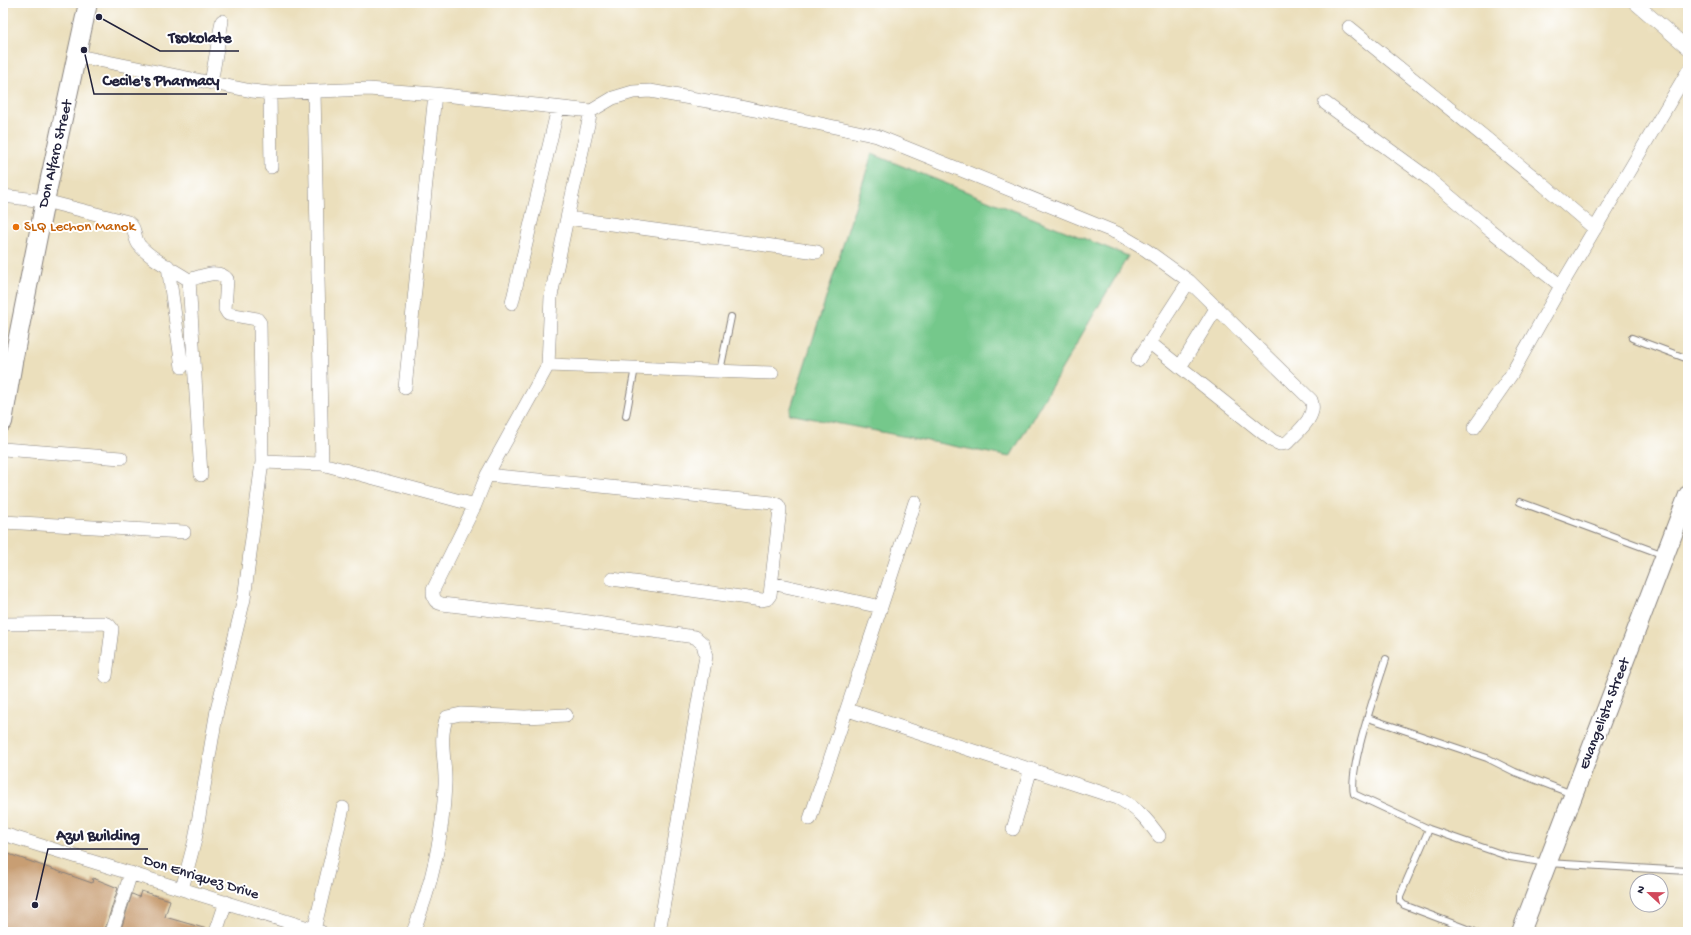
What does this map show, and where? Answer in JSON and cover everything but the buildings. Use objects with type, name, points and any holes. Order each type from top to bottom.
[{"type":"main road","name":"Don Alfaro Street","points":[[3,422],[10,362],[78,56],[88,3]]},
{"type":"main road","name":"Evangelista Street","points":[[1521,932],[1666,556],[1684,516],[1688,495]]},
{"type":"street","points":[[1635,3],[1688,48]]},
{"type":"street","points":[[211,83],[222,21]]},
{"type":"street","points":[[1349,27],[1534,177],[1595,229]]},
{"type":"street","points":[[78,56],[211,83],[270,93],[368,89],[435,94],[591,111],[613,98],[633,92],[650,91],[736,106],[877,136],[1117,233],[1146,250],[1189,281],[1311,400],[1313,406],[1311,416],[1287,444],[1280,444],[1273,441],[1150,343]]},
{"type":"street","points":[[1474,428],[1511,375],[1561,286],[1688,71]]},
{"type":"street","points":[[314,92],[322,464]]},
{"type":"street","points":[[270,93],[271,167]]},
{"type":"street","points":[[405,388],[435,94]]},
{"type":"street","points":[[1325,102],[1428,178],[1490,230],[1561,286]]},
{"type":"street","points":[[512,303],[558,108]]},
{"type":"street","points":[[591,111],[566,218],[551,296],[548,365],[487,475],[475,505],[433,590],[433,598],[436,603],[568,619],[695,637],[703,644],[706,656],[659,932]]},
{"type":"street","points":[[3,196],[45,202],[128,222],[134,228],[138,245],[189,280],[217,273],[223,275],[227,279],[225,309],[228,314],[257,319],[260,323],[262,462],[244,599],[217,710],[195,840],[182,889]]},
{"type":"street","points":[[566,218],[817,252]]},
{"type":"street","points":[[168,266],[182,367]]},
{"type":"street","points":[[189,280],[201,475]]},
{"type":"street","points":[[1138,360],[1189,281]]},
{"type":"street","points":[[1180,366],[1217,307]]},
{"type":"street","points":[[548,365],[772,372]]},
{"type":"street","points":[[3,448],[121,458]]},
{"type":"street","points":[[262,462],[322,464],[475,505]]},
{"type":"street","points":[[487,475],[773,503],[778,505],[780,509],[770,595],[767,599],[762,600],[612,579]]},
{"type":"street","points":[[810,820],[848,710],[915,502]]},
{"type":"street","points":[[3,522],[184,532]]},
{"type":"street","points":[[771,583],[881,607]]},
{"type":"street","points":[[3,624],[104,623],[109,625],[112,630],[106,676]]},
{"type":"street","points":[[848,710],[1118,798],[1133,806],[1144,816],[1159,836]]},
{"type":"street","points":[[413,932],[424,903],[440,840],[446,783],[442,728],[447,717],[461,714],[525,717],[566,715]]},
{"type":"street","points":[[1013,829],[1031,769]]},
{"type":"street","points":[[318,931],[343,808]]},
{"type":"street","name":"Don Enriquez Drive","points":[[3,834],[226,902],[285,927],[318,931]]},
{"type":"street","points":[[112,932],[131,873]]},
{"type":"street","points":[[216,932],[226,902]]},
{"type":"lane","points":[[720,371],[731,317]]},
{"type":"lane","points":[[1632,338],[1688,359]]},
{"type":"lane","points":[[626,416],[634,368]]},
{"type":"lane","points":[[1520,502],[1666,556]]},
{"type":"lane","points":[[1386,659],[1368,718],[1352,785],[1354,794],[1429,829],[1510,858],[1547,863],[1688,871]]},
{"type":"lane","points":[[1368,718],[1487,758],[1515,772],[1574,795]]},
{"type":"lane","points":[[1429,829],[1400,896],[1400,901],[1404,905],[1475,932]]},
{"type":"green space","points":[[872,154],[1128,256],[1010,457],[789,414]]},
{"type":"place","name":"Tsokolate","points":[[99,17]]},
{"type":"place","name":"Cecile's Pharmacy","points":[[84,50]]},
{"type":"place","name":"SLQ Lechon Manok","points":[[16,227]]},
{"type":"place","name":"Azul Building","points":[[35,905]]}]
